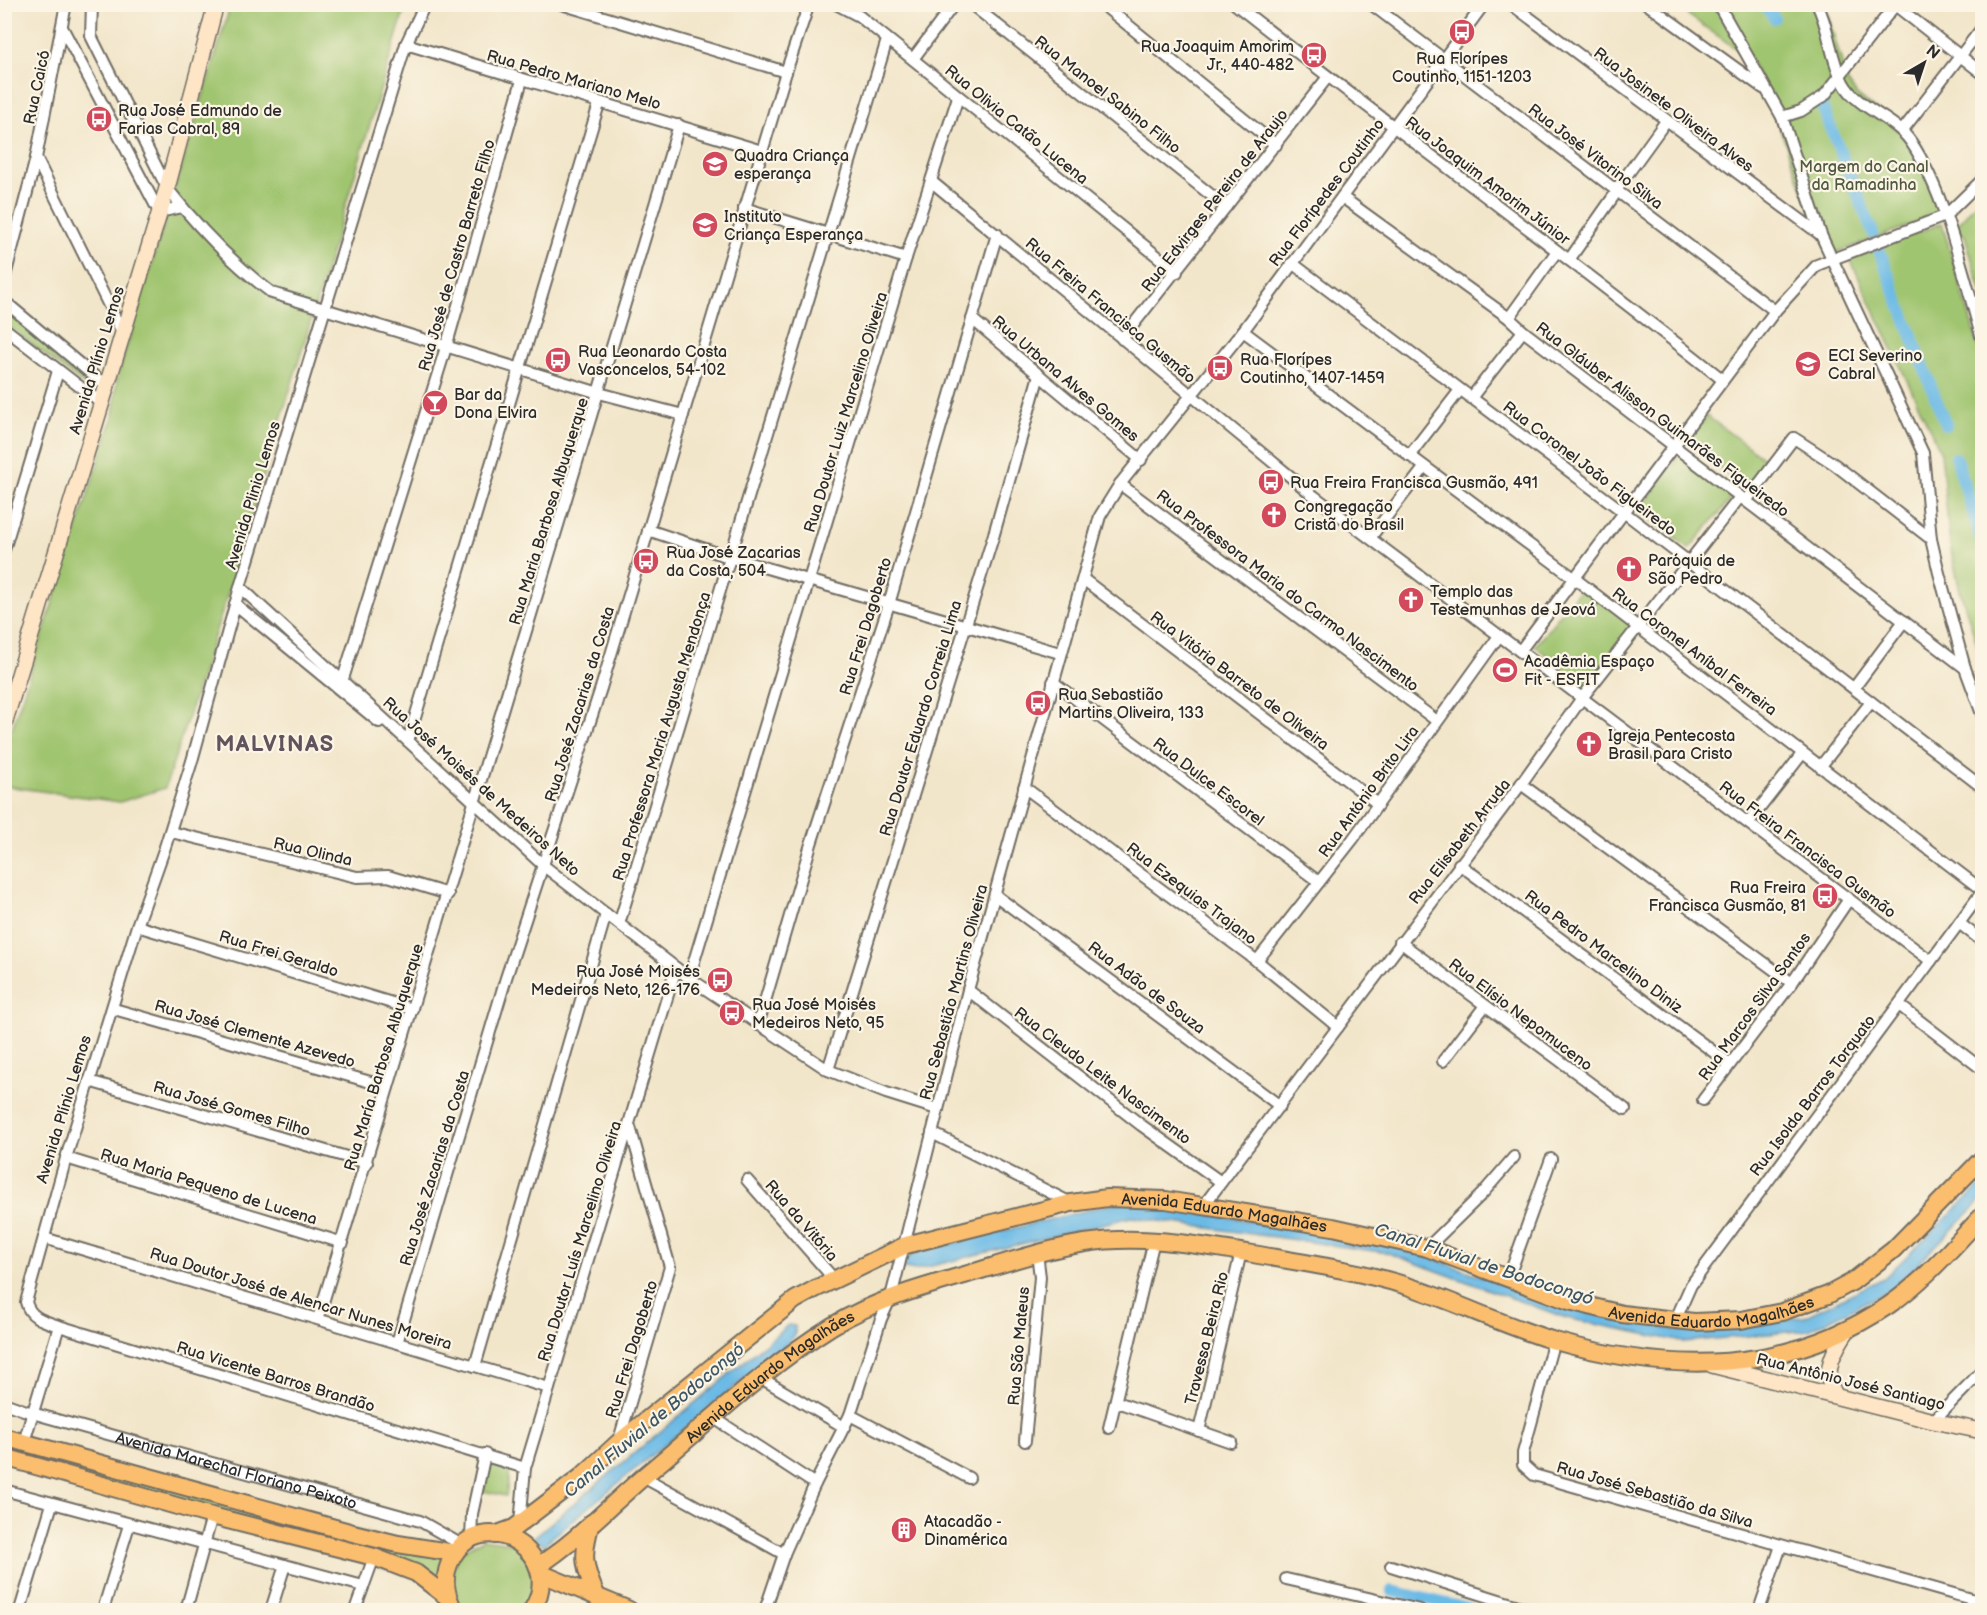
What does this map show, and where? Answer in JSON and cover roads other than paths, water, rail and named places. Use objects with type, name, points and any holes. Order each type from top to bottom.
[{"type":"main road","name":"Avenida Plínio Lemos","points":[[4,724],[167,188],[216,4]]},
{"type":"main road","name":"Avenida Eduardo Magalhães","points":[[463,1546],[520,1524],[581,1477],[619,1442],[795,1300],[906,1245],[1071,1203],[1133,1198],[1204,1205],[1333,1227],[1427,1248],[1569,1301],[1622,1314],[1675,1321],[1741,1320],[1782,1312],[1828,1295],[1852,1282],[1893,1250],[1983,1159]]},
{"type":"main road","name":"Avenida Eduardo Magalhães","points":[[539,1569],[643,1477],[761,1378],[833,1326],[891,1297],[1037,1253],[1085,1243],[1154,1240],[1241,1252],[1347,1271],[1402,1285],[1554,1340],[1620,1356],[1671,1363],[1711,1364],[1770,1357],[1814,1344],[1849,1328],[1891,1304],[1908,1290],[1983,1216]]},
{"type":"main road","points":[[1836,1396],[1831,1389],[1829,1371],[1835,1350],[1849,1328]]},
{"type":"main road","name":"Rua Antônio José Santiago","points":[[1711,1364],[1933,1421],[1983,1431]]},
{"type":"main road","name":"Avenida Marechal Floriano Peixoto","points":[[4,1437],[353,1533],[409,1546],[463,1546]]},
{"type":"main road","points":[[4,1457],[212,1516],[374,1557],[416,1573],[451,1604]]},
{"type":"main road","points":[[591,1522],[584,1559],[586,1574],[598,1599]]},
{"type":"main road","points":[[495,1535],[521,1544],[539,1569],[598,1599],[629,1611]]},
{"type":"main road","points":[[451,1604],[446,1574],[463,1546]]},
{"type":"main road","points":[[532,1611],[538,1598],[539,1569]]},
{"type":"street","name":"Rua Caicó","points":[[4,280],[36,158],[63,29],[66,4]]},
{"type":"street","points":[[92,4],[91,36],[167,188],[182,207],[251,278],[272,293],[293,302],[325,307],[599,393],[683,415]]},
{"type":"street","points":[[406,44],[425,4]]},
{"type":"street","points":[[561,4],[786,72]]},
{"type":"street","name":"Rua José Zacarias da Costa","points":[[397,1343],[506,978],[544,866],[683,415],[744,208],[809,4]]},
{"type":"street","points":[[913,59],[954,4]]},
{"type":"street","name":"Rua Manoel Sabino Filho","points":[[971,4],[1226,207]]},
{"type":"street","points":[[1102,4],[1276,145]]},
{"type":"street","name":"Rua Joaquim Amorim Júnior","points":[[1235,4],[1327,78],[1569,260],[1723,380]]},
{"type":"street","name":"Rua José Vitorino Silva","points":[[1371,4],[1774,311]]},
{"type":"street","name":"Rua Florípedes Coutinho","points":[[1192,396],[1243,331],[1484,4]]},
{"type":"street","name":"Rua Josinete Oliveira Alves","points":[[1511,4],[1821,235]]},
{"type":"street","points":[[1647,4],[1768,92]]},
{"type":"street","points":[[1719,4],[1782,117],[1821,235],[1923,453],[1931,539],[1965,668],[1983,714]]},
{"type":"street","points":[[1817,4],[1832,44],[1839,75],[1854,98],[1902,131],[1918,154],[1945,216],[1983,339]]},
{"type":"street","name":"Rua Olivia Catão Lucena","points":[[840,5],[859,16],[1177,272]]},
{"type":"street","points":[[1782,117],[1814,104],[1824,96],[1895,5],[1983,73]]},
{"type":"street","points":[[1902,131],[1983,28]]},
{"type":"street","points":[[63,29],[159,212],[182,207]]},
{"type":"street","name":"Rua Professora Maria Augusta Mendonça","points":[[619,924],[732,558],[887,40]]},
{"type":"street","name":"Avenida Plinio Lemos","points":[[137,926],[171,832],[240,587],[406,44]]},
{"type":"street","name":"Rua Pedro Mariano Melo","points":[[406,44],[599,104],[679,125],[762,151]]},
{"type":"street","name":"Rua Edvirges Pereira de Araujo","points":[[1122,339],[1177,272],[1327,78]]},
{"type":"street","name":"Rua José de Castro Barreto Filho","points":[[343,679],[447,344],[522,80]]},
{"type":"street","name":"Rua Doutor Luiz Marcelino Oliveira","points":[[688,978],[811,580],[906,258],[958,97]]},
{"type":"street","points":[[408,741],[599,104]]},
{"type":"street","points":[[1569,260],[1666,121]]},
{"type":"street","name":"Rua Maria Barbosa Albuquerque","points":[[476,803],[679,125]]},
{"type":"street","points":[[36,158],[123,334]]},
{"type":"street","points":[[1521,651],[1774,311],[1807,273],[1831,258],[1945,216],[1983,180]]},
{"type":"street","name":"Rua Freira Francisca Gusmão","points":[[932,182],[1192,396],[1370,538],[1931,961]]},
{"type":"street","name":"Rua Gláuber Alisson Guimarães Figueiredo","points":[[1342,197],[1509,318],[1522,331],[1965,668]]},
{"type":"street","points":[[744,208],[829,232],[906,258]]},
{"type":"street","name":"Rua Frei Dagoberto","points":[[758,1025],[811,844],[889,604],[997,234]]},
{"type":"street","points":[[1509,318],[1557,251]]},
{"type":"street","name":"Rua Coronel João Figueiredo","points":[[1292,263],[1625,513],[1983,787]]},
{"type":"street","points":[[4,301],[106,386]]},
{"type":"street","name":"Rua Urbana Alves Gomes","points":[[972,319],[1141,460]]},
{"type":"street","points":[[4,328],[101,403]]},
{"type":"street","name":"Rua Coronel Aníbal Ferreira","points":[[1243,331],[1574,578],[1983,891]]},
{"type":"street","points":[[1471,398],[1522,331]]},
{"type":"street","points":[[4,550],[58,371]]},
{"type":"street","name":"Rua Doutor Eduardo Correia Lima","points":[[828,1070],[994,534],[1039,375]]},
{"type":"street","points":[[1408,456],[1460,390]]},
{"type":"street","name":"Rua Sebastião Martins Oliveira","points":[[765,1611],[784,1554],[815,1484],[850,1415],[881,1318],[891,1297],[906,1245],[937,1109],[968,990],[1100,516],[1120,484],[1192,396]]},
{"type":"street","name":"Rua Elisabeth Arruda","points":[[1204,1205],[1521,784],[1582,698],[1689,562],[1794,438],[1826,459],[1931,539]]},
{"type":"street","points":[[1370,538],[1424,468]]},
{"type":"street","name":"Rua Professora Maria do Carmo Nascimento","points":[[1120,484],[1437,721]]},
{"type":"street","points":[[648,530],[732,558],[1060,653]]},
{"type":"street","name":"Rua Vitória Barreto de Oliveira","points":[[1083,579],[1378,804]]},
{"type":"street","name":"Rua José Moisés de Medeiros Neto","points":[[240,587],[343,679],[544,866],[688,978],[828,1070],[886,1093],[937,1109]]},
{"type":"street","points":[[236,604],[476,803]]},
{"type":"street","points":[[1854,688],[1904,621]]},
{"type":"street","name":"Rua António Brito Lira","points":[[1257,962],[1378,804],[1499,636]]},
{"type":"street","name":"Rua Dulce Escorel","points":[[1053,682],[1319,882]]},
{"type":"street","points":[[1820,767],[1870,702]]},
{"type":"street","points":[[1749,822],[1802,754]]},
{"type":"street","points":[[1521,784],[1792,983]]},
{"type":"street","name":"Rua Ezequias Trajano","points":[[1024,787],[1257,962],[1338,1027]]},
{"type":"street","name":"Rua María Barbosa Albuquerque","points":[[318,1319],[476,803]]},
{"type":"street","name":"Rua Olinda","points":[[171,832],[357,877],[388,876],[448,894]]},
{"type":"street","name":"Rua Pedro Marcelino Diniz","points":[[1460,864],[1730,1064]]},
{"type":"street","name":"Rua Isolda Barros Torquato","points":[[1675,1321],[1690,1285],[1983,891]]},
{"type":"street","name":"Rua Adão de Souza","points":[[995,895],[1280,1106]]},
{"type":"street","name":"Rua Marcos Silva Santos","points":[[1703,1100],[1792,983],[1849,899]]},
{"type":"street","points":[[475,1366],[606,914]]},
{"type":"street","points":[[1959,923],[1983,941]]},
{"type":"street","name":"Avenida Plínio Lemos","points":[[26,1302],[66,1158],[114,1009],[137,926]]},
{"type":"street","name":"Rua Frei Geraldo","points":[[137,926],[412,1009]]},
{"type":"street","name":"Rua Elísio Nepomuceno","points":[[1400,942],[1484,1007],[1625,1109]]},
{"type":"street","name":"Rua Doutor Luís Marcelino Oliveira","points":[[520,1524],[525,1468],[676,968]]},
{"type":"street","name":"Rua Cleudo Leite Nascimento","points":[[968,990],[1141,1125],[1221,1182]]},
{"type":"street","points":[[1899,1005],[1983,1069]]},
{"type":"street","points":[[1443,1061],[1484,1007]]},
{"type":"street","name":"Rua José Clemente Azevedo","points":[[114,1009],[388,1087]]},
{"type":"street","name":"Rua José Gomes Filho","points":[[89,1081],[367,1163]]},
{"type":"street","name":"Rua Frei Dagoberto","points":[[619,1442],[669,1267],[630,1126]]},
{"type":"street","points":[[932,1132],[1071,1203]]},
{"type":"street","points":[[1427,1248],[1470,1206],[1514,1157]]},
{"type":"street","name":"Rua Maria Pequeno de Lucena","points":[[66,1158],[343,1243]]},
{"type":"street","points":[[1508,1279],[1551,1159]]},
{"type":"street","name":"Rua da Vitória","points":[[747,1180],[834,1279]]},
{"type":"street","name":"Rua Doutor José de Alencar Nunes Moreira","points":[[44,1238],[549,1388]]},
{"type":"street","points":[[1109,1428],[1154,1240]]},
{"type":"street","name":"Travessa Beira Rio","points":[[1199,1431],[1241,1252]]},
{"type":"street","name":"Rua São Mateus","points":[[1025,1441],[1040,1277],[1037,1253]]},
{"type":"street","name":"Rua Vicente Barros Brandão","points":[[26,1302],[28,1312],[59,1326],[525,1468]]},
{"type":"street","points":[[24,1442],[59,1326]]},
{"type":"street","name":"Rua José Sebastião da Silva","points":[[1554,1340],[1526,1440],[1523,1465],[1534,1475],[1983,1602]]},
{"type":"street","points":[[1933,1421],[1983,1371]]},
{"type":"street","points":[[761,1378],[844,1427]]},
{"type":"street","name":"Travessa Beira Rio","points":[[1117,1402],[1231,1442]]},
{"type":"street","name":"Avenida Marechal Floriano Peixoto","points":[[4,1403],[32,1413],[420,1521],[463,1546]]},
{"type":"street","points":[[850,1415],[969,1478]]},
{"type":"street","points":[[714,1418],[815,1484]]},
{"type":"street","points":[[463,1546],[485,1454]]},
{"type":"street","points":[[643,1477],[784,1554]]},
{"type":"street","points":[[4,1490],[363,1586]]},
{"type":"street","points":[[20,1611],[52,1504]]},
{"type":"street","points":[[186,1611],[212,1516]]},
{"type":"street","points":[[103,1611],[129,1525]]},
{"type":"street","points":[[1759,1611],[1781,1546]]},
{"type":"street","points":[[355,1611],[374,1557]]},
{"type":"street","points":[[271,1611],[285,1565]]},
{"type":"street","points":[[1391,1566],[1531,1611]]},
{"type":"street","points":[[1286,1579],[1420,1611]]},
{"type":"water","points":[[1982,1184],[1982,1200],[1892,1289],[1809,1330],[1683,1342],[1566,1318],[1388,1253],[1131,1217],[915,1270],[901,1267],[905,1259],[922,1251],[1124,1201],[1387,1242],[1567,1307],[1681,1331],[1804,1317],[1884,1278]]},
{"type":"water","points":[[788,1325],[795,1326],[795,1335],[789,1342],[543,1545],[534,1537]]},
{"type":"waterway","points":[[1765,4],[1774,18]]},
{"type":"waterway","points":[[1820,101],[1873,233]]},
{"type":"waterway","points":[[1879,250],[1946,425]]},
{"type":"waterway","points":[[1956,458],[1982,541]]},
{"type":"waterway","points":[[1392,1591],[1473,1610]]},
{"type":"place","name":"Rua Florípes Coutinho, 1151-1203","points":[[1462,32]]},
{"type":"place","name":"Rua Joaquim Amorim Jr., 440-482","points":[[1314,55]]},
{"type":"place","name":"Rua José Edmundo de Farias Cabral, 89","points":[[99,119]]},
{"type":"place","name":"Quadra Criança esperança","points":[[715,164]]},
{"type":"place","name":"Instituto Criança Esperança","points":[[705,225]]},
{"type":"place","name":"Rua Leonardo Costa Vasconcelos, 54-102","points":[[558,360]]},
{"type":"place","name":"ECI Severino Cabral","points":[[1808,364]]},
{"type":"place","name":"Rua Florípes Coutinho, 1407-1459","points":[[1220,368]]},
{"type":"place","name":"Bar da Dona Elvira","points":[[435,403]]},
{"type":"place","name":"Rua Freira Francisca Gusmão, 491","points":[[1271,482]]},
{"type":"place","name":"Congregação Cristã do Brasil","points":[[1274,515]]},
{"type":"place","name":"Rua José Zacarias da Costa, 504","points":[[646,561]]},
{"type":"place","name":"Paróquia de São Pedro","points":[[1629,569]]},
{"type":"place","name":"Templo das Testemunhas de Jeová","points":[[1411,600]]},
{"type":"place","name":"Acadêmia Espaço Fit - ESFIT","points":[[1505,670]]},
{"type":"place","name":"Rua Sebastião Martins Oliveira, 133","points":[[1038,703]]},
{"type":"place","name":"Igreja Pentecosta Brasil para Cristo","points":[[1589,744]]},
{"type":"place","name":"Rua Freira Francisca Gusmão, 81","points":[[1825,896]]},
{"type":"place","name":"Rua José Moisés Medeiros Neto, 126-176","points":[[720,980]]},
{"type":"place","name":"Rua José Moisés Medeiros Neto, 95","points":[[732,1013]]},
{"type":"place","name":"Atacadão - Dinamérica","points":[[904,1530]]},
{"type":"district","name":"MALVINAS","points":[[275,743]]},
{"type":"park label","name":"Margem do Canal da Ramadinha","points":[[1864,175]]},
{"type":"water label","name":"Canal Fluvial de Bodocongó","points":[[1484,1264]]},
{"type":"water label","name":"Canal Fluvial de Bodocongó","points":[[654,1420]]}]
